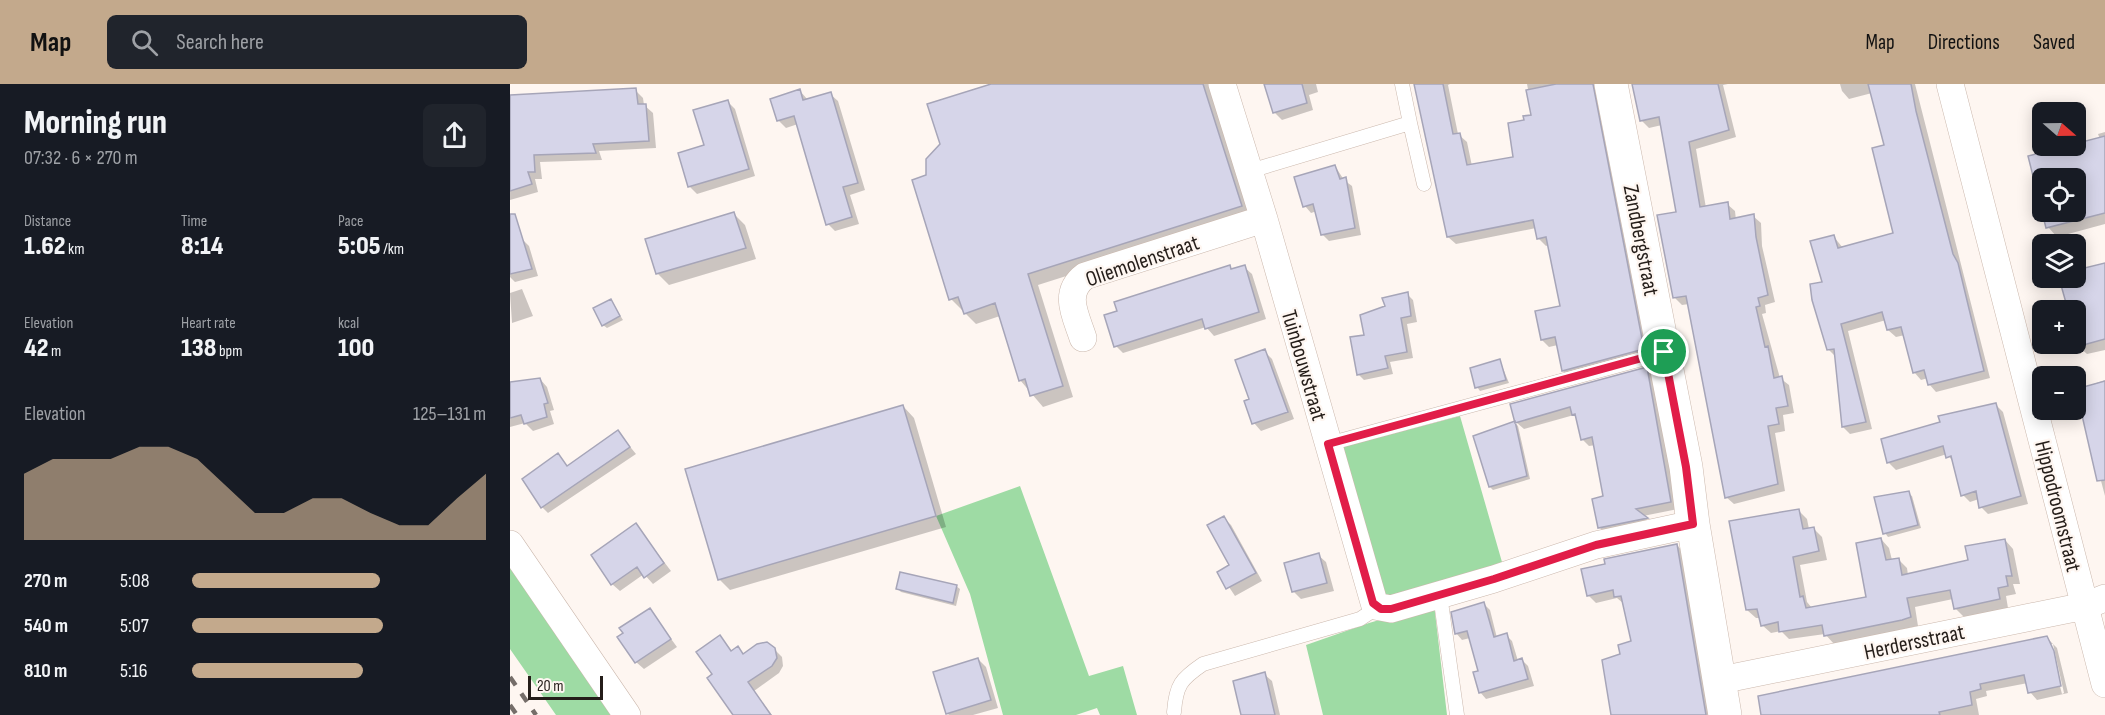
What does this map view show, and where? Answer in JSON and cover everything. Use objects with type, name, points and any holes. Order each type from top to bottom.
[{"type":"street","name":"Tuinbouwstraat","points":[[1222,84],[1264,219],[1371,600],[1378,607]]},
{"type":"street","name":"Zandbergstraat","points":[[1611,84],[1686,467],[1693,524],[1721,680],[1725,715]]},
{"type":"street","name":"Hippodroomstraat","points":[[1950,84],[2095,602],[2105,684]]},
{"type":"street","name":"Oliemolenstraat","points":[[1083,338],[1071,299],[1074,286],[1085,276],[1264,219]]},
{"type":"street","points":[[1378,607],[1391,609],[1596,545],[1693,524]]},
{"type":"street","points":[[510,544],[627,715]]},
{"type":"street","name":"Herdersstraat","points":[[1721,680],[2095,602]]},
{"type":"lane","points":[[1402,84],[1424,184]]},
{"type":"lane","points":[[1250,171],[1410,123]]},
{"type":"lane","points":[[1328,444],[1664,352]]},
{"type":"lane","points":[[1440,595],[1457,715]]},
{"type":"lane","points":[[1174,711],[1175,691],[1186,675],[1203,664],[1360,619],[1378,607]]},
{"type":"green space","points":[[1460,416],[1504,569],[1386,602],[1335,449]]},
{"type":"green space","points":[[1020,486],[1089,676],[1123,666],[1137,715],[1100,715],[1097,708],[1076,715],[1003,715],[970,594],[936,516]]},
{"type":"green space","points":[[510,555],[619,715],[556,715],[510,649]]},
{"type":"green space","points":[[1434,604],[1447,715],[1323,715],[1306,645]]},
{"type":"building","points":[[991,84],[1203,84],[1242,206],[1028,274],[1063,386],[1030,396],[1025,379],[1019,381],[995,303],[964,314],[958,297],[949,300],[912,180],[926,175],[926,159],[940,144],[927,104]]},
{"type":"building","points":[[1264,84],[1302,84],[1307,103],[1273,113]]},
{"type":"building","points":[[1414,84],[1443,84],[1453,134],[1460,133],[1467,165],[1513,157],[1508,123],[1524,120],[1523,116],[1531,115],[1526,90],[1556,84],[1593,84],[1644,349],[1562,371],[1555,337],[1541,340],[1535,311],[1560,306],[1546,237],[1537,239],[1533,220],[1447,237]]},
{"type":"building","points":[[1632,84],[1718,84],[1729,130],[1689,142],[1700,207],[1728,202],[1730,219],[1754,214],[1756,237],[1768,295],[1758,298],[1760,306],[1756,307],[1765,347],[1768,346],[1774,378],[1782,376],[1788,406],[1776,408],[1779,424],[1768,426],[1778,484],[1725,498],[1686,296],[1673,298],[1657,215],[1676,212],[1659,117],[1640,121]]},
{"type":"building","points":[[1868,84],[1911,84],[1916,111],[1953,254],[1958,263],[1984,371],[1928,385],[1924,370],[1913,373],[1901,327],[1887,330],[1882,312],[1841,324],[1866,422],[1842,427],[1834,349],[1827,350],[1812,300],[1810,284],[1822,282],[1810,241],[1834,235],[1838,248],[1893,233],[1872,148],[1884,145]]},
{"type":"building","points":[[636,88],[638,104],[646,104],[649,141],[593,144],[596,153],[534,155],[535,172],[528,172],[532,184],[510,191],[510,95]]},
{"type":"building","points":[[800,89],[803,100],[831,92],[858,183],[843,187],[852,217],[826,225],[794,116],[777,121],[770,99]]},
{"type":"building","points":[[728,100],[749,169],[688,187],[678,153],[704,145],[693,110]]},
{"type":"building","points":[[2105,136],[2105,213],[2086,218],[2086,168],[2032,168],[2032,172],[2028,156],[2086,156],[2086,141]]},
{"type":"building","points":[[1335,165],[1340,179],[1346,177],[1355,228],[1321,235],[1313,204],[1303,207],[1294,177]]},
{"type":"building","points":[[734,212],[746,248],[656,274],[645,239]]},
{"type":"building","points":[[510,214],[515,214],[532,269],[510,274]]},
{"type":"building","points":[[2044,222],[2070,222],[2046,228]]},
{"type":"building","points":[[2105,263],[2105,339],[2086,344],[2086,300],[2065,300],[2062,288],[2086,288],[2086,268]]},
{"type":"building","points":[[1230,265],[1231,269],[1245,265],[1259,312],[1205,329],[1202,319],[1114,347],[1104,315],[1117,311],[1114,302]]},
{"type":"building","points":[[1408,292],[1411,316],[1401,318],[1407,352],[1385,356],[1388,368],[1357,375],[1350,337],[1364,335],[1360,315],[1385,306],[1382,298]]},
{"type":"building","points":[[611,299],[620,316],[602,326],[593,308]]},
{"type":"building","points":[[1265,349],[1288,412],[1252,424],[1244,401],[1249,399],[1235,360]]},
{"type":"building","points":[[1500,359],[1506,380],[1475,388],[1470,368]]},
{"type":"building","points":[[1647,367],[1671,502],[1636,509],[1648,518],[1598,528],[1592,499],[1603,496],[1592,437],[1581,440],[1575,414],[1572,415],[1570,407],[1515,423],[1510,404]]},
{"type":"building","points":[[540,378],[548,403],[544,404],[547,417],[524,424],[521,415],[510,418],[510,382]]},
{"type":"building","points":[[2105,381],[2105,480],[2097,481],[2083,420],[2086,420],[2086,386]]},
{"type":"building","points":[[1996,403],[2021,496],[1979,508],[1976,491],[1961,496],[1951,456],[1946,458],[1943,446],[1887,463],[1881,439],[1940,422],[1938,416]]},
{"type":"building","points":[[903,405],[936,516],[718,580],[685,469]]},
{"type":"building","points":[[1515,421],[1527,476],[1489,487],[1473,436]]},
{"type":"building","points":[[618,430],[630,447],[541,508],[522,479],[558,453],[567,466]]},
{"type":"building","points":[[1909,491],[1918,525],[1883,534],[1874,497]]},
{"type":"building","points":[[1799,509],[1803,529],[1814,527],[1819,551],[1793,557],[1800,597],[1803,596],[1806,608],[1866,597],[1856,543],[1881,538],[1886,560],[1899,558],[1902,575],[1968,560],[1965,546],[2005,539],[2012,576],[2006,576],[2008,586],[1998,588],[2000,599],[1954,609],[1950,590],[1907,598],[1911,617],[1902,620],[1824,636],[1822,625],[1779,632],[1778,622],[1761,626],[1757,609],[1746,610],[1729,521]]},
{"type":"building","points":[[1224,516],[1256,573],[1226,589],[1217,572],[1229,565],[1207,525]]},
{"type":"building","points":[[636,523],[664,563],[644,578],[637,567],[611,585],[591,555]]},
{"type":"building","points":[[1677,544],[1706,715],[1611,715],[1602,660],[1620,654],[1618,645],[1631,641],[1621,596],[1614,597],[1613,590],[1587,596],[1581,569],[1605,564],[1604,559]]},
{"type":"building","points":[[1319,553],[1327,583],[1292,592],[1284,563]]},
{"type":"building","points":[[900,572],[957,585],[953,603],[896,589]]},
{"type":"building","points":[[1484,602],[1494,637],[1507,633],[1514,661],[1522,658],[1528,679],[1479,693],[1473,672],[1478,671],[1467,631],[1455,634],[1451,612]]},
{"type":"building","points":[[650,608],[671,639],[635,663],[617,637],[623,633],[619,628]]},
{"type":"building","points":[[720,635],[731,651],[738,646],[743,654],[757,644],[767,642],[775,648],[777,658],[772,666],[748,682],[771,715],[733,715],[707,678],[712,674],[696,652]]},
{"type":"building","points":[[2047,636],[2054,651],[2061,686],[2028,693],[2024,675],[1980,684],[1981,689],[1970,692],[1972,705],[1939,712],[1940,715],[1761,715],[1758,696]]},
{"type":"building","points":[[978,658],[991,700],[946,714],[933,672]]},
{"type":"building","points":[[1265,672],[1275,715],[1241,715],[1233,681]]},
{"type":"railway","points":[[510,677],[536,715]]},
{"type":"railway","points":[[510,705],[517,715]]},
{"type":"route","points":[[1664,352],[1686,467],[1693,524],[1596,545],[1494,579],[1388,610],[1375,606],[1371,600],[1328,444],[1664,352]]}]
